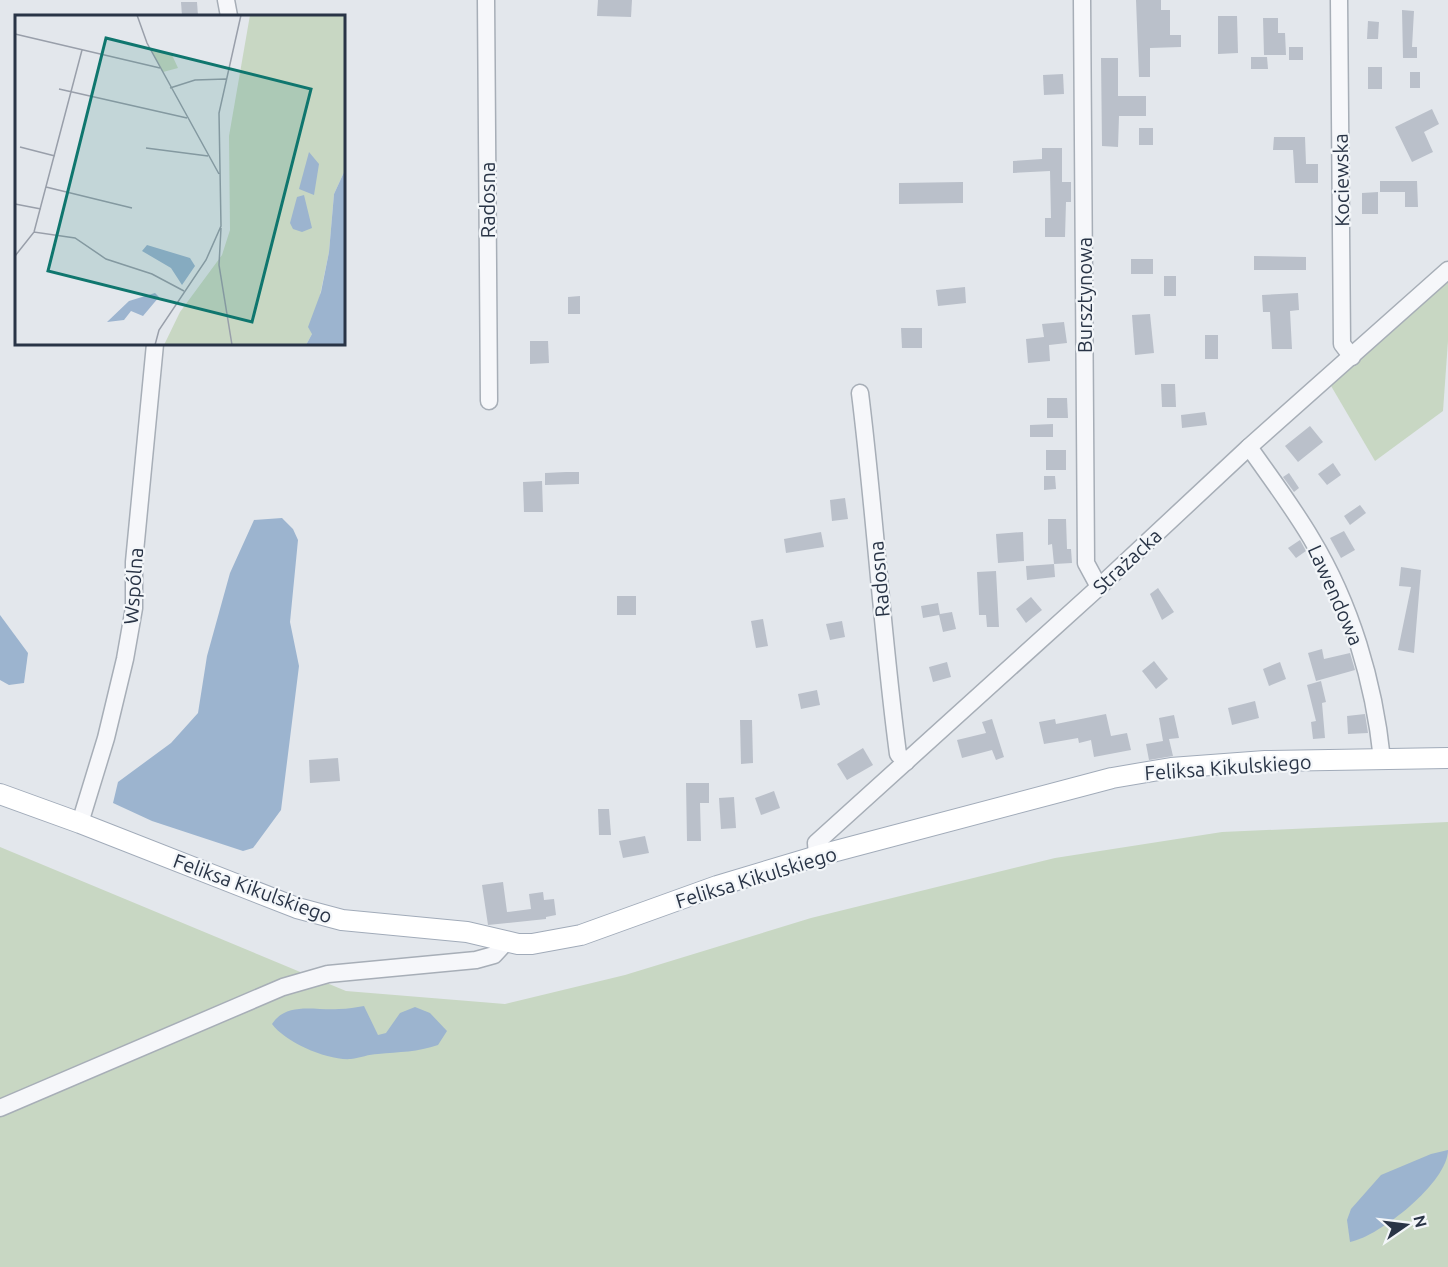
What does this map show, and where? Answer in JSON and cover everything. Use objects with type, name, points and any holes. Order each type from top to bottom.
[{"type":"main road","name":"Feliksa Kikulskiego","points":[[0,794],[308,911],[342,920],[467,932],[507,941],[538,943],[580,935],[717,886],[816,856],[1112,778],[1171,768],[1266,761],[1448,758]]},
{"type":"street","points":[[226,0],[229,15]]},
{"type":"street","name":"Radosna","points":[[486,0],[489,401]]},
{"type":"street","name":"Bursztynowa","points":[[1082,0],[1086,563],[1099,587]]},
{"type":"street","name":"Kociewska","points":[[1339,0],[1342,344],[1352,357]]},
{"type":"street","name":"Strażacka","points":[[816,856],[816,843],[1099,587],[1249,447],[1448,270]]},
{"type":"street","name":"Wspólna","points":[[80,823],[111,716],[134,608],[134,562],[155,345]]},
{"type":"street","name":"Radosna","points":[[860,393],[871,483],[886,661],[898,754],[906,762]]},
{"type":"street","name":"Lawendowa","points":[[1249,447],[1302,523],[1333,580],[1364,659],[1377,713],[1382,759]]},
{"type":"street","points":[[0,1108],[283,987],[328,974],[476,960],[494,955],[507,941]]},
{"type":"green space","points":[[1448,275],[1448,341],[1443,411],[1375,461],[1327,379]]},
{"type":"green space","points":[[1448,822],[1448,1267],[0,1267],[0,847],[346,991],[505,1004],[625,975],[811,918],[1055,858],[1222,832]]},
{"type":"water","points":[[282,518],[293,529],[298,540],[290,622],[299,666],[281,810],[253,848],[243,851],[152,821],[113,803],[118,782],[171,743],[198,713],[207,656],[230,573],[254,520]]},
{"type":"water","points":[[0,615],[28,653],[24,683],[9,685],[0,680]]},
{"type":"water","points":[[364,1006],[378,1035],[386,1033],[400,1013],[415,1007],[430,1013],[447,1031],[438,1045],[431,1047],[342,1059],[319,1054],[297,1044],[272,1024],[278,1017],[294,1010]]},
{"type":"water","points":[[1448,1150],[1445,1163],[1425,1192],[1378,1230],[1350,1242],[1347,1220],[1351,1209],[1381,1175],[1431,1154]]},
{"type":"building","points":[[598,0],[632,0],[631,17],[597,16]]},
{"type":"building","points":[[1136,0],[1161,0],[1161,10],[1170,10],[1170,35],[1181,35],[1181,47],[1150,48],[1150,77],[1139,77]]},
{"type":"building","points":[[181,2],[197,2],[198,15],[182,15]]},
{"type":"building","points":[[1402,10],[1414,11],[1412,47],[1417,47],[1417,58],[1403,58]]},
{"type":"building","points":[[1218,16],[1237,16],[1238,53],[1218,54]]},
{"type":"building","points":[[1263,18],[1278,18],[1278,33],[1285,33],[1286,55],[1264,55]]},
{"type":"building","points":[[1368,21],[1379,22],[1378,39],[1367,39]]},
{"type":"building","points":[[1289,47],[1303,47],[1303,60],[1289,60]]},
{"type":"building","points":[[1251,57],[1267,57],[1268,69],[1251,69]]},
{"type":"building","points":[[1101,58],[1118,58],[1118,96],[1146,96],[1146,116],[1119,116],[1118,147],[1102,146]]},
{"type":"building","points":[[1368,67],[1382,67],[1382,89],[1368,89]]},
{"type":"building","points":[[1410,72],[1420,72],[1420,88],[1410,88]]},
{"type":"building","points":[[1063,74],[1064,94],[1044,95],[1043,75]]},
{"type":"building","points":[[1432,109],[1439,124],[1424,132],[1433,152],[1412,162],[1395,127]]},
{"type":"building","points":[[1139,128],[1153,128],[1153,145],[1139,145]]},
{"type":"building","points":[[1274,137],[1305,137],[1306,164],[1318,164],[1318,183],[1295,183],[1293,150],[1273,150]]},
{"type":"building","points":[[1042,148],[1062,148],[1062,182],[1071,182],[1071,202],[1066,202],[1065,237],[1045,237],[1045,218],[1051,218],[1050,171],[1013,173],[1013,161],[1042,159]]},
{"type":"building","points":[[1380,181],[1417,181],[1418,207],[1405,207],[1405,192],[1380,192]]},
{"type":"building","points":[[963,182],[963,203],[899,204],[899,183]]},
{"type":"building","points":[[1378,192],[1378,214],[1362,214],[1362,193]]},
{"type":"building","points":[[1254,256],[1306,257],[1306,270],[1254,270]]},
{"type":"building","points":[[1131,259],[1153,259],[1153,274],[1131,274]]},
{"type":"building","points":[[1164,276],[1176,276],[1176,296],[1164,296]]},
{"type":"building","points":[[965,287],[966,303],[938,306],[936,290]]},
{"type":"building","points":[[1298,293],[1299,310],[1290,311],[1292,349],[1272,349],[1270,312],[1263,312],[1262,295]]},
{"type":"building","points":[[580,296],[580,314],[568,314],[568,297]]},
{"type":"building","points":[[1150,314],[1154,353],[1135,355],[1132,315]]},
{"type":"building","points":[[1064,322],[1067,343],[1049,345],[1050,361],[1028,363],[1026,339],[1044,337],[1042,324]]},
{"type":"building","points":[[901,328],[922,328],[922,348],[902,348]]},
{"type":"building","points":[[1205,335],[1218,335],[1218,359],[1205,359]]},
{"type":"building","points":[[530,341],[548,341],[549,363],[530,364]]},
{"type":"building","points":[[1161,384],[1175,384],[1176,407],[1162,407]]},
{"type":"building","points":[[1047,398],[1067,398],[1068,418],[1047,418]]},
{"type":"building","points":[[1205,412],[1207,425],[1182,428],[1181,415]]},
{"type":"building","points":[[1053,424],[1053,437],[1030,437],[1030,425]]},
{"type":"building","points":[[1310,426],[1323,442],[1298,462],[1285,446]]},
{"type":"building","points":[[1046,450],[1066,450],[1066,470],[1046,470]]},
{"type":"building","points":[[1333,463],[1341,475],[1327,485],[1318,474]]},
{"type":"building","points":[[579,472],[579,484],[545,485],[545,473]]},
{"type":"building","points":[[1289,473],[1299,488],[1294,492],[1283,477]]},
{"type":"building","points":[[1044,476],[1055,476],[1056,489],[1044,490]]},
{"type":"building","points":[[542,481],[543,512],[524,512],[523,482]]},
{"type":"building","points":[[845,498],[848,519],[832,521],[830,500]]},
{"type":"building","points":[[1360,505],[1366,513],[1350,525],[1344,516]]},
{"type":"building","points":[[1048,519],[1066,519],[1067,549],[1071,549],[1072,563],[1054,564],[1052,544],[1048,545]]},
{"type":"building","points":[[1344,531],[1355,550],[1341,558],[1330,538]]},
{"type":"building","points":[[821,532],[824,547],[786,553],[784,539]]},
{"type":"building","points":[[1023,532],[1024,561],[998,563],[996,534]]},
{"type":"building","points":[[1300,540],[1306,551],[1296,558],[1288,548]]},
{"type":"building","points":[[1054,564],[1055,577],[1027,580],[1026,566]]},
{"type":"building","points":[[1401,567],[1421,570],[1414,653],[1398,650],[1411,587],[1399,586]]},
{"type":"building","points":[[996,571],[999,627],[987,627],[986,615],[979,615],[977,572]]},
{"type":"building","points":[[1158,588],[1174,612],[1162,620],[1150,594]]},
{"type":"building","points":[[617,596],[636,596],[636,615],[617,615]]},
{"type":"building","points":[[1031,597],[1042,610],[1026,623],[1016,609]]},
{"type":"building","points":[[938,603],[940,614],[952,612],[956,629],[943,632],[939,615],[923,618],[921,606]]},
{"type":"building","points":[[763,619],[768,646],[756,648],[751,621]]},
{"type":"building","points":[[842,621],[845,637],[830,640],[826,624]]},
{"type":"building","points":[[1322,649],[1324,659],[1350,653],[1355,670],[1316,681],[1308,653]]},
{"type":"building","points":[[1154,661],[1168,679],[1156,689],[1142,671]]},
{"type":"building","points":[[947,662],[951,677],[933,682],[929,667]]},
{"type":"building","points":[[1280,662],[1286,679],[1269,686],[1263,669]]},
{"type":"building","points":[[1321,681],[1326,702],[1322,703],[1325,738],[1313,739],[1311,722],[1316,721],[1307,685]]},
{"type":"building","points":[[817,690],[820,705],[801,709],[798,694]]},
{"type":"building","points":[[1255,701],[1259,718],[1232,725],[1228,708]]},
{"type":"building","points":[[1106,714],[1111,736],[1127,733],[1131,750],[1094,757],[1091,740],[1079,743],[1078,738],[1044,744],[1039,722],[1055,719],[1056,724]]},
{"type":"building","points":[[1365,714],[1368,733],[1348,734],[1347,716]]},
{"type":"building","points":[[1174,715],[1179,738],[1169,739],[1173,756],[1149,760],[1146,744],[1163,741],[1159,718]]},
{"type":"building","points":[[992,719],[1004,757],[996,760],[992,750],[962,758],[957,740],[986,733],[982,722]]},
{"type":"building","points":[[740,720],[752,720],[753,763],[741,764]]},
{"type":"building","points":[[863,748],[873,765],[847,780],[837,764]]},
{"type":"building","points":[[338,758],[340,781],[310,783],[309,760]]},
{"type":"building","points":[[686,783],[709,783],[709,803],[700,803],[701,841],[687,841]]},
{"type":"building","points":[[774,791],[780,808],[761,815],[755,798]]},
{"type":"building","points":[[734,797],[736,828],[721,829],[719,798]]},
{"type":"building","points":[[598,809],[609,809],[611,835],[599,835]]},
{"type":"building","points":[[645,836],[649,853],[623,858],[619,841]]},
{"type":"building","points":[[503,882],[507,912],[531,909],[529,894],[543,892],[544,900],[554,899],[556,915],[546,917],[546,919],[488,925],[482,885]]}]
